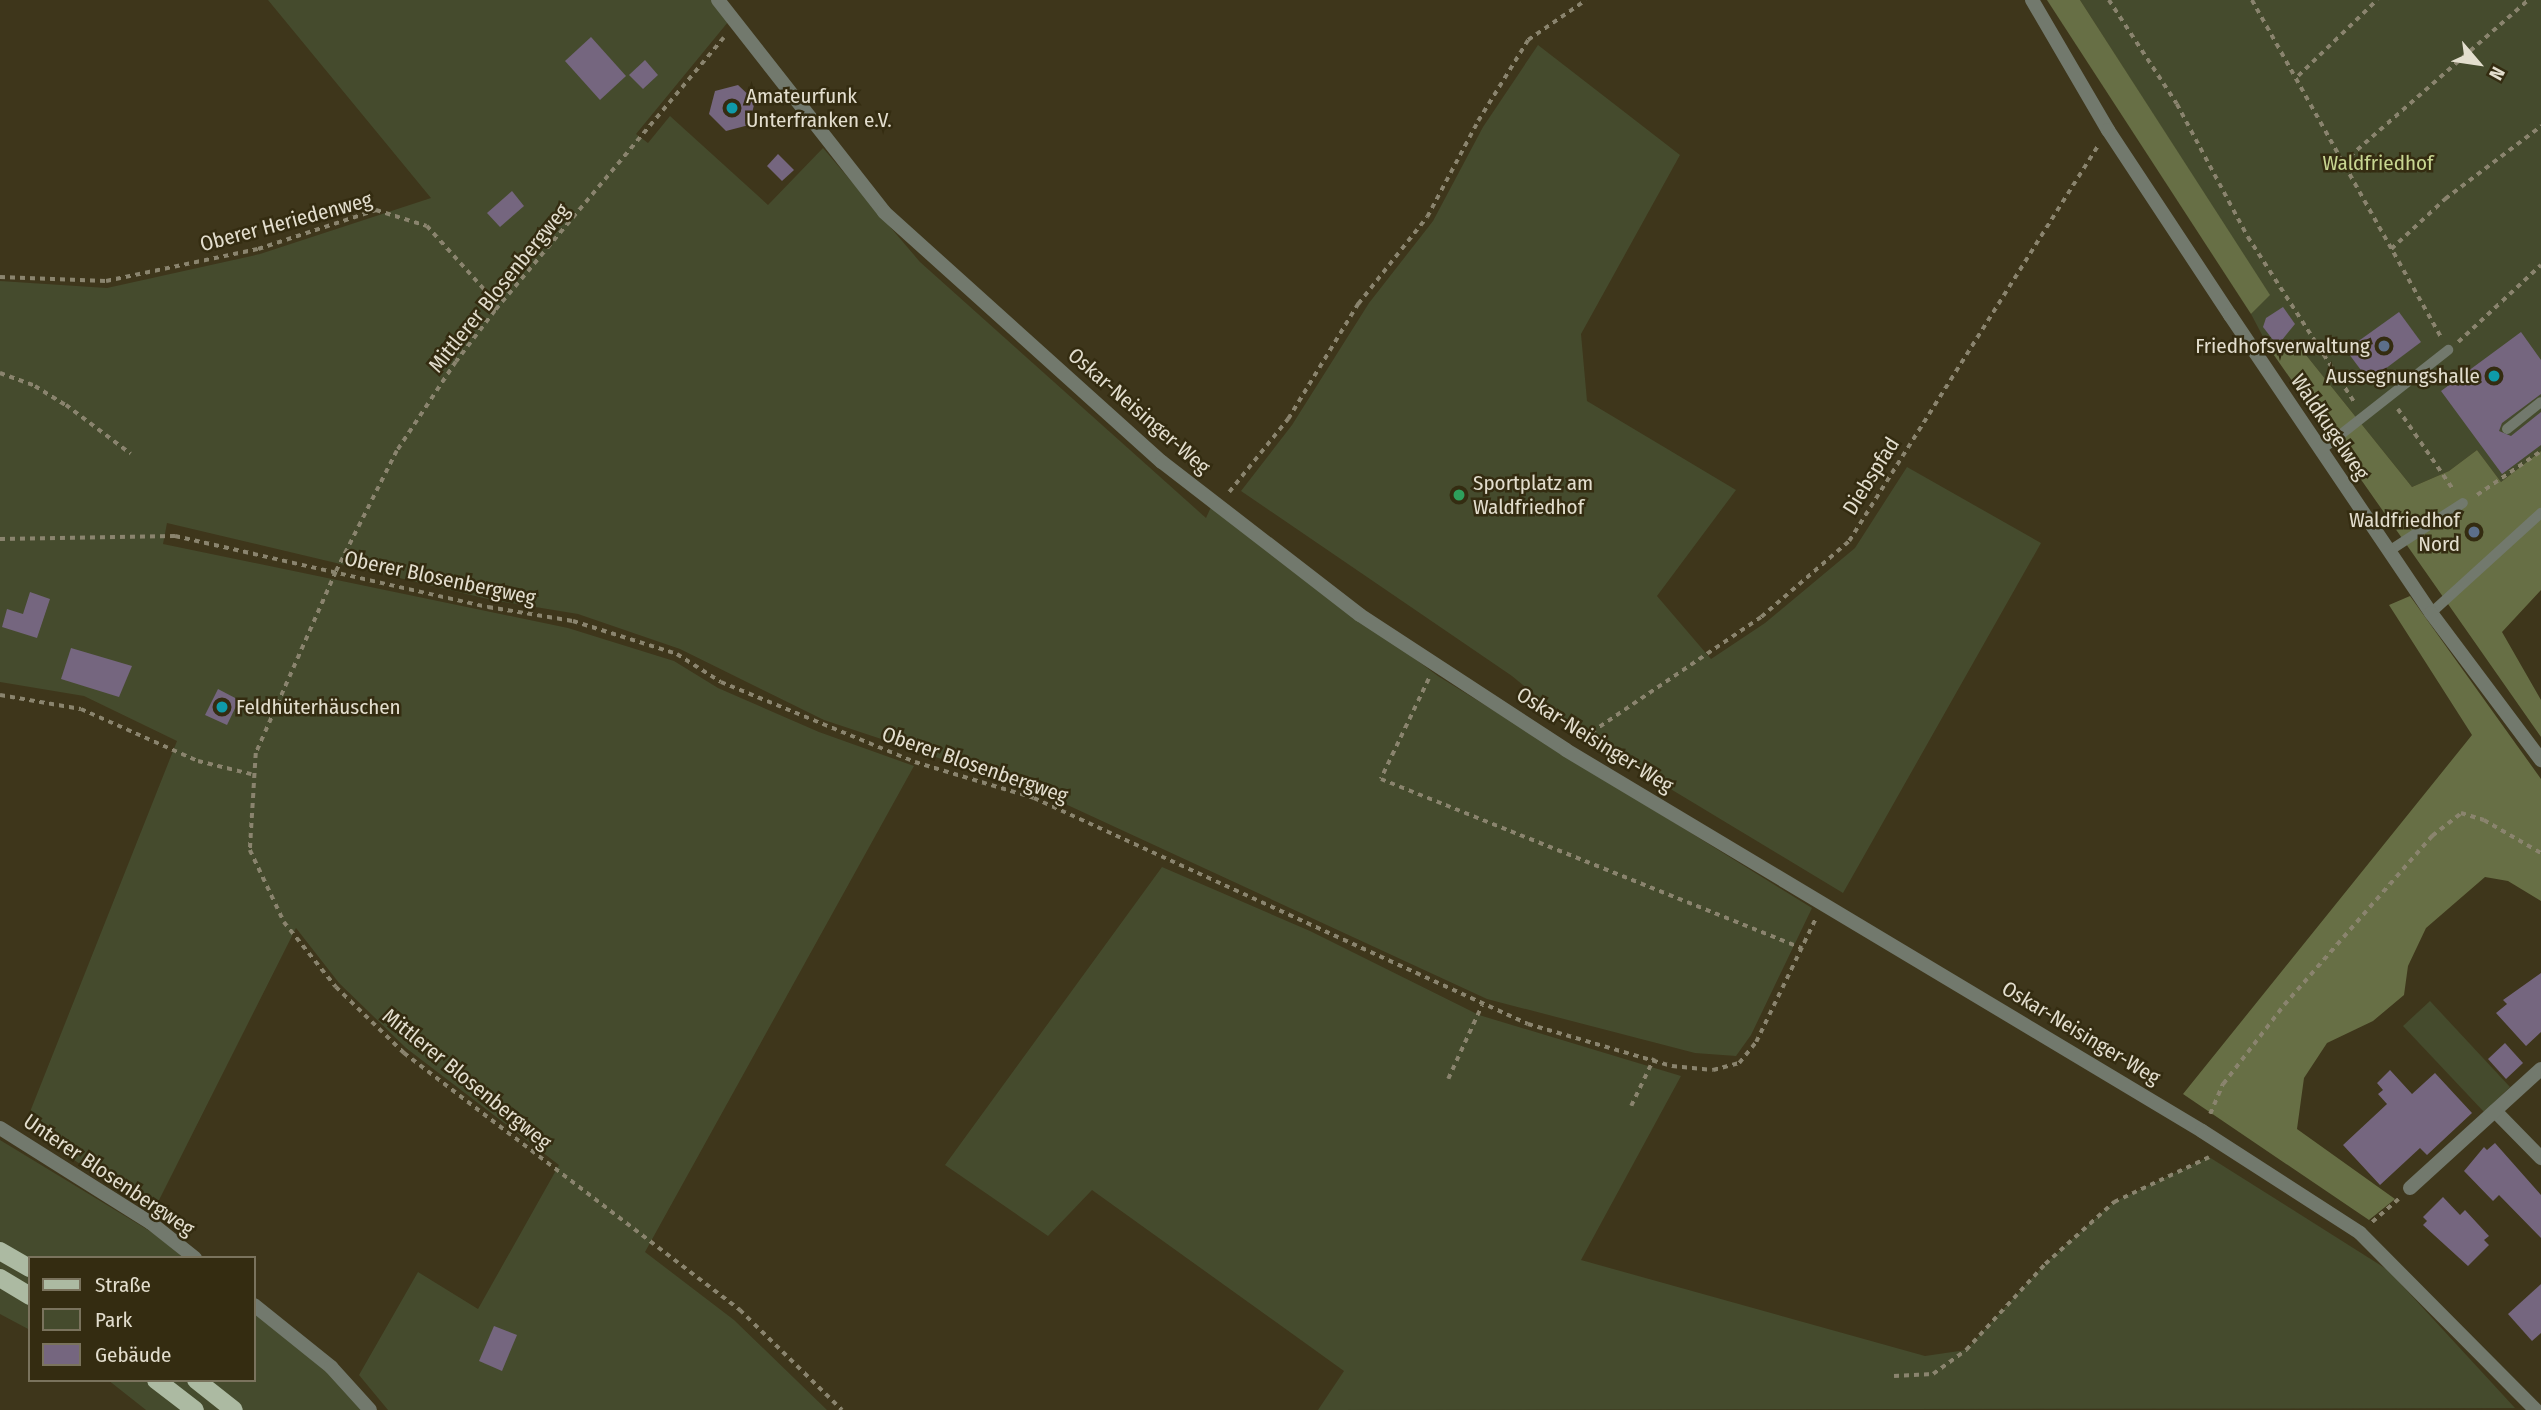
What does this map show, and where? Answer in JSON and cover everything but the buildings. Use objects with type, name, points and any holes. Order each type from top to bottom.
[{"type":"main road","points":[[0,1251],[28,1267]]},
{"type":"main road","points":[[0,1278],[28,1295]]},
{"type":"main road","points":[[159,1382],[195,1410]]},
{"type":"main road","points":[[199,1382],[234,1410]]},
{"type":"street","name":"Oskar-Neisinger-Weg","points":[[718,0],[735,25],[810,112],[884,212],[1162,462],[1360,615],[1566,750],[2202,1131],[2360,1233],[2536,1410]]},
{"type":"street","name":"Waldkugelweg","points":[[2032,0],[2108,130],[2321,450],[2431,612],[2541,760]]},
{"type":"street","points":[[2410,1188],[2541,1069]]},
{"type":"street","points":[[2495,1111],[2541,1158]]},
{"type":"street","name":"Unterer Blosenbergweg","points":[[0,1128],[151,1223],[192,1256]]},
{"type":"street","points":[[256,1307],[331,1367],[370,1410]]},
{"type":"lane","points":[[2321,450],[2448,350]]},
{"type":"lane","points":[[2507,429],[2541,402]]},
{"type":"lane","points":[[2389,551],[2463,503]]},
{"type":"lane","points":[[2431,612],[2541,513]]},
{"type":"path","points":[[1221,507],[1241,473],[1288,419],[1358,304],[1427,217],[1478,121],[1528,40],[1586,0]]},
{"type":"path","points":[[2109,0],[2177,104],[2248,237],[2364,416]]},
{"type":"path","points":[[2252,0],[2297,76],[2342,163],[2448,350],[2541,264]]},
{"type":"path","points":[[2297,76],[2376,0]]},
{"type":"path","points":[[2342,163],[2528,0]]},
{"type":"path","name":"Mittlerer Blosenbergweg","points":[[735,25],[495,311],[397,452],[336,572],[256,753],[251,774],[250,850],[284,922],[336,988],[404,1053],[740,1310],[842,1410]]},
{"type":"path","points":[[2391,249],[2445,199],[2541,126]]},
{"type":"path","name":"Diebspfad","points":[[1566,750],[1761,617],[1849,541],[2108,130]]},
{"type":"path","name":"Oberer Heriedenweg","points":[[0,276],[106,281],[258,249],[376,210],[427,226],[484,289],[495,311]]},
{"type":"path","points":[[0,373],[66,405],[131,454]]},
{"type":"path","points":[[2390,398],[2463,503],[2501,482],[2541,451]]},
{"type":"path","name":"Oberer Blosenbergweg","points":[[0,539],[175,537],[573,621],[677,654],[721,682],[822,726],[915,762],[1034,798],[1528,1024],[1654,1058],[1672,1066],[1713,1070],[1739,1063],[1756,1042],[1824,903]]},
{"type":"path","points":[[1436,664],[1381,779],[1802,948]]},
{"type":"path","points":[[0,695],[81,709],[198,761],[251,774]]},
{"type":"path","points":[[2202,1131],[2224,1084],[2284,1005],[2432,836],[2461,813],[2484,820],[2541,853]]},
{"type":"path","points":[[1448,1079],[1482,1005]]},
{"type":"path","points":[[1631,1106],[1654,1058]]},
{"type":"path","points":[[1895,1376],[1933,1374],[1966,1350],[2045,1264],[2114,1202],[2227,1149]]},
{"type":"path","points":[[2360,1233],[2410,1188]]},
{"type":"green space","points":[[268,0],[711,0],[728,22],[636,134],[648,143],[670,116],[768,205],[823,148],[920,262],[1206,518],[1211,507],[1438,676],[1812,908],[1751,1035],[1736,1056],[1695,1053],[1487,999],[1035,790],[824,720],[680,649],[578,614],[492,600],[167,523],[163,544],[568,628],[674,661],[718,688],[819,732],[914,766],[645,1252],[734,1320],[827,1410],[388,1410],[359,1375],[418,1272],[478,1309],[559,1165],[406,1048],[339,983],[296,928],[153,1212],[24,1127],[177,741],[84,696],[0,682],[0,281],[107,288],[260,254],[431,198]]},
{"type":"green space","points":[[2047,0],[2080,0],[2270,295],[2251,314]]},
{"type":"green space","name":"Waldfriedhof","points":[[2080,0],[2541,0],[2541,451],[2501,482],[2477,450],[2449,471],[2412,487],[2302,350],[2269,348],[2251,314],[2269,295]]},
{"type":"green space","points":[[1538,45],[1680,155],[1581,334],[1587,401],[1736,490],[1657,596],[1711,659],[1765,623],[1855,548],[1907,467],[2041,543],[1843,893],[1591,741],[1512,676],[1241,491],[1292,425],[1369,303],[1433,221],[1483,127]]},
{"type":"green space","points":[[2269,348],[2302,350],[2412,487],[2449,471],[2477,450],[2501,482],[2541,451],[2541,590],[2502,632],[2541,700],[2541,737]]},
{"type":"green space","points":[[2410,596],[2541,779],[2541,901],[2508,881],[2485,877],[2426,928],[2408,966],[2404,995],[2373,1021],[2327,1043],[2304,1078],[2297,1129],[2395,1199],[2369,1220],[2183,1094],[2472,735],[2389,605]]},
{"type":"green space","points":[[1162,867],[1310,931],[1479,1015],[1681,1076],[1581,1260],[1925,1356],[1966,1350],[2045,1264],[2114,1202],[2209,1157],[2388,1270],[2515,1408],[1318,1410],[1344,1371],[1092,1190],[1048,1236],[945,1165]]},
{"type":"green space","points":[[2430,1001],[2510,1087],[2484,1112],[2403,1026]]},
{"type":"green space","points":[[0,1140],[153,1233],[182,1256],[28,1256],[28,1329],[0,1314]]},
{"type":"green space","points":[[256,1315],[337,1379],[365,1410],[146,1410],[111,1382],[256,1382]]},
{"type":"place","name":"Amateurfunk Unterfranken e.V.","points":[[732,108]]},
{"type":"place","name":"Friedhofsverwaltung","points":[[2384,346]]},
{"type":"place","name":"Aussegnungshalle","points":[[2494,376]]},
{"type":"place","name":"Sportplatz am Waldfriedhof","points":[[1459,495]]},
{"type":"place","name":"Waldfriedhof Nord","points":[[2474,532]]},
{"type":"place","name":"Feldhüterhäuschen","points":[[222,707]]}]
